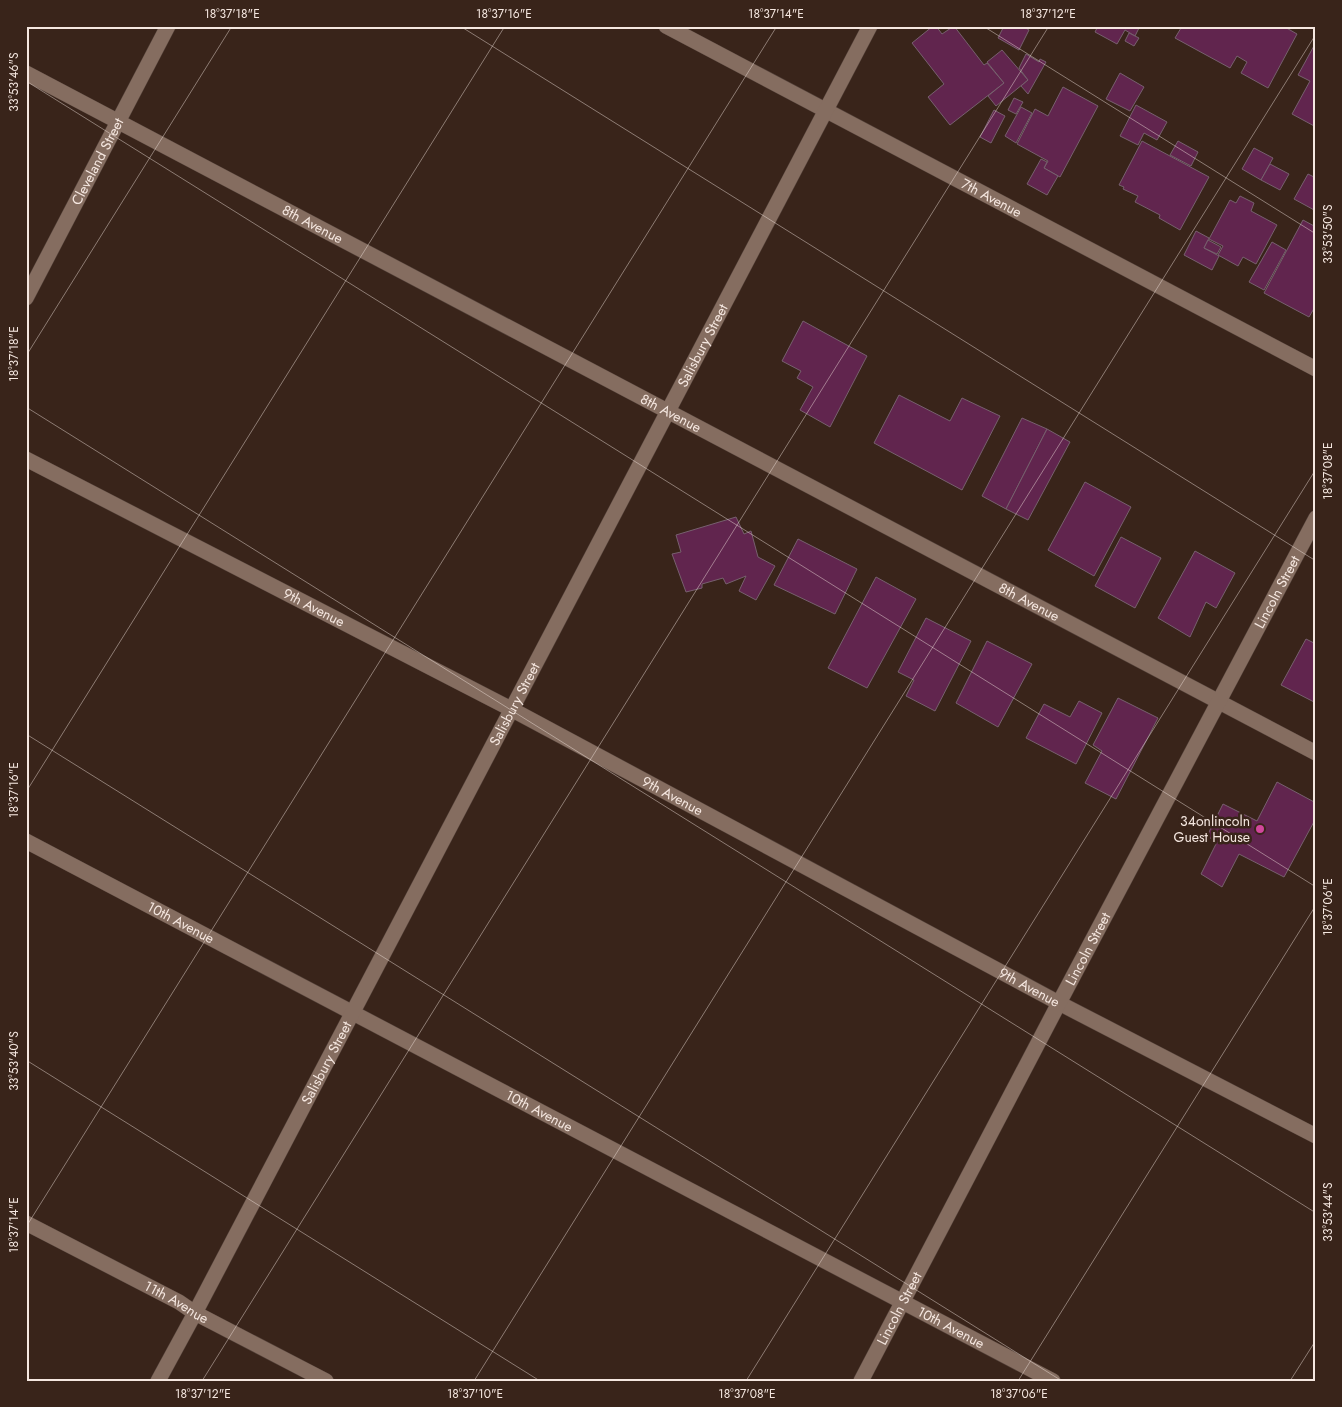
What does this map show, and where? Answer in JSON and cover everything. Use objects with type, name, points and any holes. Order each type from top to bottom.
[{"type":"street","name":"Cleveland Street","points":[[26,298],[168,26]]},
{"type":"street","name":"7th Avenue","points":[[666,26],[1316,369]]},
{"type":"street","name":"Salisbury Street","points":[[158,1381],[669,412],[870,26]]},
{"type":"street","name":"8th Avenue","points":[[26,73],[1316,753]]},
{"type":"street","name":"9th Avenue","points":[[26,459],[511,710],[1059,1003],[1316,1136]]},
{"type":"street","name":"Lincoln Street","points":[[861,1381],[1316,518]]},
{"type":"street","name":"10th Avenue","points":[[26,841],[1053,1381]]},
{"type":"street","name":"11th Avenue","points":[[26,1223],[326,1381]]},
{"type":"building","points":[[933,26],[936,26],[942,34],[954,26],[984,65],[987,63],[1004,83],[950,125],[928,97],[944,84],[912,43]]},
{"type":"building","points":[[1004,26],[1022,26],[1029,30],[1019,50],[998,38]]},
{"type":"building","points":[[1098,26],[1140,26],[1135,36],[1125,30],[1117,44],[1095,32]]},
{"type":"building","points":[[1177,26],[1283,26],[1297,34],[1268,88],[1241,73],[1247,62],[1237,56],[1230,68],[1175,38],[1181,28]]},
{"type":"building","points":[[1129,33],[1139,38],[1134,46],[1125,41]]},
{"type":"building","points":[[1315,44],[1316,127],[1292,114],[1310,81],[1298,75]]},
{"type":"building","points":[[1002,50],[1028,80],[996,106],[988,96],[1004,83],[987,62]]},
{"type":"building","points":[[1026,54],[1039,62],[1040,59],[1046,62],[1028,94],[1021,86],[1028,80],[1019,68]]},
{"type":"building","points":[[1120,73],[1144,87],[1130,111],[1106,99]]},
{"type":"building","points":[[1063,87],[1098,106],[1060,177],[1044,168],[1048,161],[1017,144],[1035,109],[1048,116]]},
{"type":"building","points":[[1014,98],[1023,102],[1016,114],[1008,110]]},
{"type":"building","points":[[1136,105],[1167,122],[1157,140],[1144,133],[1138,145],[1120,136]]},
{"type":"building","points":[[1021,107],[1032,113],[1016,143],[1005,136]]},
{"type":"building","points":[[994,110],[1005,116],[991,143],[980,137]]},
{"type":"building","points":[[1142,141],[1209,177],[1180,230],[1159,218],[1160,215],[1135,202],[1138,196],[1119,185]]},
{"type":"building","points":[[1178,141],[1198,152],[1191,166],[1170,155]]},
{"type":"building","points":[[1254,148],[1273,158],[1261,180],[1242,169]]},
{"type":"building","points":[[1041,159],[1047,162],[1044,168],[1058,176],[1047,195],[1027,184]]},
{"type":"building","points":[[1270,164],[1289,174],[1280,190],[1261,180]]},
{"type":"building","points":[[1308,174],[1316,178],[1316,211],[1294,199]]},
{"type":"building","points":[[1240,196],[1254,203],[1251,211],[1277,225],[1256,264],[1243,257],[1238,266],[1218,255],[1223,246],[1209,239],[1230,200],[1236,203]]},
{"type":"building","points":[[1303,220],[1316,227],[1316,305],[1309,317],[1264,293]]},
{"type":"building","points":[[1196,231],[1209,238],[1204,248],[1219,256],[1212,270],[1184,255]]},
{"type":"building","points":[[1208,240],[1221,247],[1217,254],[1204,248]]},
{"type":"building","points":[[1272,242],[1286,250],[1264,290],[1249,282]]},
{"type":"building","points":[[803,321],[867,356],[830,427],[800,410],[813,387],[797,378],[801,371],[782,361]]},
{"type":"building","points":[[899,395],[950,421],[962,398],[1000,416],[962,490],[874,443]]},
{"type":"building","points":[[1022,418],[1047,429],[1006,509],[982,496]]},
{"type":"building","points":[[1047,429],[1070,442],[1028,520],[1006,509]]},
{"type":"building","points":[[1085,482],[1131,507],[1094,576],[1048,550]]},
{"type":"building","points":[[736,517],[744,534],[751,531],[758,557],[775,566],[756,600],[739,591],[746,576],[726,584],[723,578],[702,584],[702,588],[686,592],[672,554],[681,552],[676,535]]},
{"type":"building","points":[[1121,537],[1161,558],[1135,608],[1095,586]]},
{"type":"building","points":[[798,539],[857,569],[835,614],[774,585]]},
{"type":"building","points":[[1195,551],[1235,573],[1216,608],[1206,602],[1190,637],[1158,618]]},
{"type":"building","points":[[876,577],[916,599],[867,688],[828,668]]},
{"type":"building","points":[[926,618],[971,641],[935,711],[906,696],[914,680],[898,672]]},
{"type":"building","points":[[1306,639],[1316,644],[1316,703],[1281,685]]},
{"type":"building","points":[[987,641],[1032,664],[998,727],[956,703]]},
{"type":"building","points":[[1118,698],[1158,718],[1116,799],[1085,783],[1102,751],[1093,745]]},
{"type":"building","points":[[1079,701],[1102,713],[1076,764],[1026,738],[1044,704],[1070,717]]},
{"type":"building","name":"34onlincoln Guest House","points":[[1277,782],[1316,803],[1316,818],[1284,877],[1239,854],[1222,887],[1201,874],[1217,842],[1207,836],[1223,804],[1257,821]]},
{"type":"place","name":"34onlincoln Guest House","points":[[1260,829]]}]
